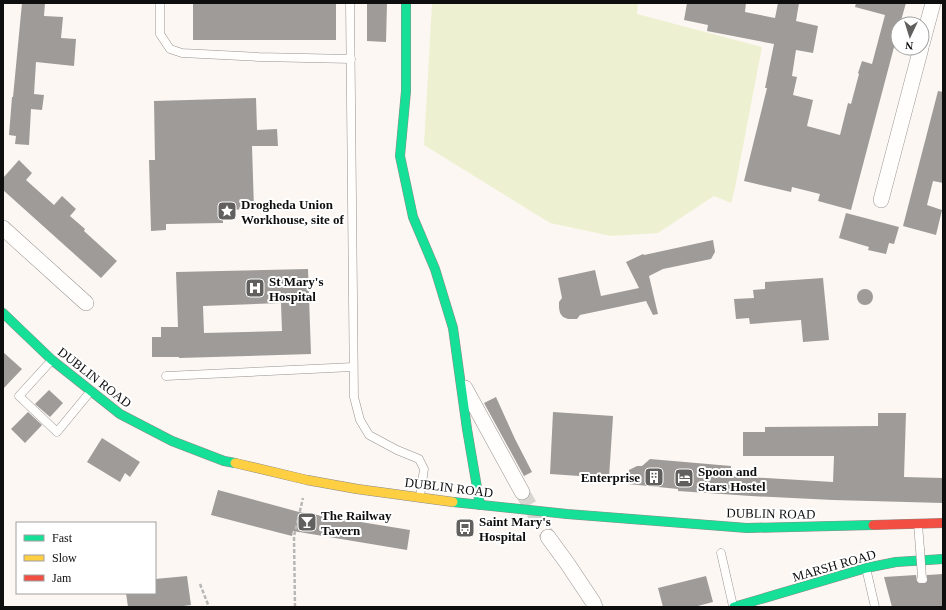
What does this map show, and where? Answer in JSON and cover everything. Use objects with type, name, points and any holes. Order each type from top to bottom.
[{"type":"main road","points":[[406,3],[406,91],[400,156],[413,216],[436,269],[453,328],[467,428],[480,505]]},
{"type":"main road","name":"DUBLIN ROAD","points":[[3,313],[52,360],[120,414],[172,441],[224,461],[307,480],[357,489],[480,505],[567,514],[747,528],[943,523]]},
{"type":"main road","name":"MARSH ROAD","points":[[734,607],[866,568],[896,562],[943,559]]},
{"type":"street","points":[[930,16],[933,3]]},
{"type":"street","points":[[880,200],[919,56]]},
{"type":"street","points":[[3,228],[86,303]]},
{"type":"street","points":[[460,379],[522,492]]},
{"type":"street","points":[[548,537],[567,563],[595,607]]},
{"type":"lane","points":[[160,3],[160,34],[170,49],[182,53],[259,57],[351,58]]},
{"type":"lane","points":[[350,3],[354,397],[360,420],[370,435],[397,450],[419,459],[424,469],[420,497]]},
{"type":"lane","points":[[52,360],[19,396],[57,432],[91,391]]},
{"type":"lane","points":[[166,376],[353,368]]},
{"type":"lane","points":[[918,523],[922,578]]},
{"type":"lane","points":[[721,553],[734,607]]},
{"type":"lane","points":[[866,568],[875,607]]},
{"type":"path","points":[[295,607],[294,536],[307,480]]},
{"type":"path","points":[[200,584],[209,607]]},
{"type":"green space","points":[[432,3],[638,3],[637,14],[762,47],[731,203],[714,196],[658,233],[611,236],[550,223],[424,145]]},
{"type":"building","points":[[22,3],[45,3],[44,16],[63,17],[61,38],[76,39],[74,66],[36,62],[34,94],[44,95],[42,110],[31,109],[29,145],[15,144],[16,136],[9,135]]},
{"type":"building","points":[[336,3],[336,40],[193,40],[193,4]]},
{"type":"building","points":[[367,3],[387,3],[386,42],[367,41]]},
{"type":"building","points":[[687,3],[746,3],[745,12],[775,18],[778,3],[799,3],[796,21],[818,26],[813,53],[796,50],[792,76],[797,77],[793,95],[813,100],[807,126],[840,135],[848,103],[851,104],[862,61],[872,64],[885,15],[855,7],[856,3],[906,3],[902,16],[890,16],[890,56],[892,56],[851,210],[818,201],[820,194],[792,187],[791,192],[744,181],[767,88],[765,88],[774,44],[707,31],[708,25],[684,20]]},
{"type":"building","points":[[938,91],[943,92],[943,183],[933,181],[927,205],[942,210],[936,235],[903,226]]},
{"type":"building","points":[[256,98],[257,130],[277,129],[278,146],[252,146],[254,209],[223,210],[223,223],[166,224],[166,230],[151,231],[149,160],[155,160],[154,101]]},
{"type":"building","points":[[19,160],[32,173],[26,180],[54,205],[62,196],[76,209],[70,216],[117,261],[101,278],[3,190],[3,178]]},
{"type":"building","points":[[846,213],[899,227],[894,244],[889,243],[886,254],[868,250],[869,247],[839,238]]},
{"type":"building","points":[[713,240],[715,252],[711,259],[663,269],[649,276],[658,314],[653,315],[646,301],[580,315],[577,319],[568,319],[563,317],[560,313],[559,302],[562,298],[558,278],[595,270],[601,296],[639,288],[626,262],[643,254]]},
{"type":"building","points":[[308,269],[311,354],[179,358],[152,357],[152,337],[161,337],[161,327],[178,327],[176,272]],"holes":[[[281,303],[282,331],[204,333],[203,306]]]},
{"type":"building","points":[[823,278],[829,340],[803,342],[801,320],[750,324],[749,318],[736,319],[734,299],[754,298],[753,290],[765,289],[765,282]]},
{"type":"building","points":[[862,289],[868,289],[873,294],[871,303],[868,305],[862,305],[857,300],[857,294]]},
{"type":"building","points":[[3,352],[22,369],[3,389]]},
{"type":"building","points":[[49,390],[63,403],[50,417],[35,404]]},
{"type":"building","points":[[496,397],[532,472],[524,476],[484,403]]},
{"type":"building","points":[[28,412],[42,425],[25,443],[11,429]]},
{"type":"building","points":[[553,412],[613,416],[609,478],[550,474]]},
{"type":"building","points":[[878,413],[906,413],[904,477],[943,478],[943,503],[751,496],[678,491],[678,489],[628,484],[629,470],[637,466],[642,466],[650,459],[731,466],[731,476],[833,482],[834,456],[743,456],[743,432],[765,432],[765,427],[878,426]]},
{"type":"building","points":[[102,438],[140,462],[130,477],[125,473],[120,482],[87,462]]},
{"type":"building","points":[[218,490],[299,512],[410,530],[407,550],[293,531],[292,536],[211,515]]},
{"type":"building","points":[[943,574],[943,607],[892,607],[884,577],[916,575],[919,583],[925,583],[927,581],[927,575]]},
{"type":"building","points":[[187,576],[191,605],[176,607],[128,607],[126,594],[156,594],[156,579]]},
{"type":"building","points":[[706,576],[713,602],[694,607],[663,607],[658,588]]},
{"type":"tunnel","points":[[522,492],[548,537]]},
{"type":"traffic: fast","points":[[406,3],[406,91],[400,156],[413,217],[435,269],[453,328],[467,429],[480,505]]},
{"type":"traffic: fast","points":[[3,313],[52,360],[120,414],[172,441],[224,461],[235,463]]},
{"type":"traffic: fast","points":[[453,502],[567,514],[747,528],[873,525]]},
{"type":"traffic: fast","points":[[734,607],[866,568],[896,562],[943,559]]},
{"type":"traffic: slow","points":[[235,463],[307,480],[357,489],[453,502]]},
{"type":"traffic: jam","points":[[873,525],[943,523]]},
{"type":"place","name":"Drogheda Union Workhouse, site of","points":[[227,211]]},
{"type":"place","name":"St Mary's Hospital","points":[[255,288]]},
{"type":"place","name":"Enterprise","points":[[654,477]]},
{"type":"place","name":"Spoon and Stars Hostel","points":[[684,478]]},
{"type":"place","name":"The Railway Tavern","points":[[307,522]]},
{"type":"place","name":"Saint Mary's Hospital","points":[[465,528]]}]
